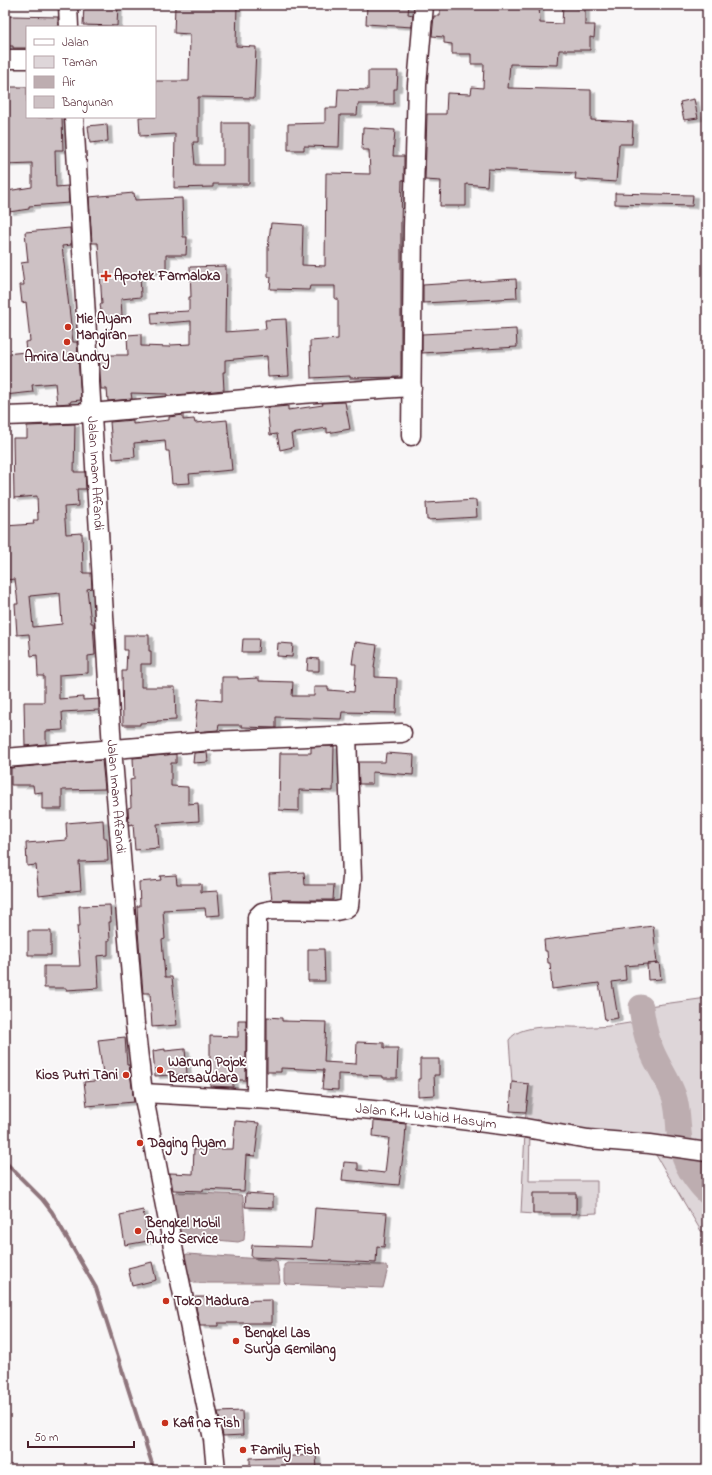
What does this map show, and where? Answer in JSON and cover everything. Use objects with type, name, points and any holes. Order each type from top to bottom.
[{"type":"street","points":[[68,5],[69,26]]},
{"type":"street","points":[[411,436],[416,93],[424,5]]},
{"type":"street","points":[[5,59],[26,60]]},
{"type":"street","name":"Jalan Imam Affandi","points":[[74,118],[112,748],[135,1024],[143,1093],[172,1247],[211,1432],[216,1470]]},
{"type":"street","points":[[5,416],[91,412],[301,394],[412,387]]},
{"type":"street","points":[[5,758],[211,741],[402,733]]},
{"type":"street","points":[[256,1099],[257,917],[262,912],[271,910],[336,911],[345,909],[349,906],[352,878],[347,735]]},
{"type":"street","name":"Jalan K.H. Wahid Hasyim","points":[[143,1093],[256,1099],[413,1114],[525,1128],[588,1139],[682,1148],[707,1152]]},
{"type":"green space","points":[[707,998],[707,1152],[683,1153],[693,1174],[707,1192],[707,1233],[701,1231],[650,1145],[530,1130],[529,1181],[597,1181],[597,1213],[576,1214],[576,1194],[533,1194],[533,1214],[521,1213],[526,1112],[529,1084],[512,1082],[509,1040],[516,1034],[525,1030],[536,1028],[600,1027],[643,1021],[641,1007]]},
{"type":"water","points":[[689,1156],[707,1157],[707,1179],[692,1168]]},
{"type":"water","points":[[173,1193],[241,1195],[243,1197],[245,1227],[244,1240],[238,1242],[180,1236],[177,1231],[172,1196]]},
{"type":"water","points":[[187,1254],[275,1260],[277,1262],[280,1281],[279,1283],[194,1283],[191,1281],[183,1258]]},
{"type":"water","points":[[287,1263],[384,1265],[388,1268],[383,1288],[286,1284],[284,1282],[284,1265]]},
{"type":"building","points":[[84,5],[118,5],[117,26],[83,25]]},
{"type":"building","points":[[175,5],[237,5],[236,46],[256,47],[254,98],[198,97],[198,142],[193,142],[195,165],[223,165],[223,123],[249,123],[249,184],[213,184],[213,187],[174,188],[175,134],[140,136],[139,118],[156,118],[156,81],[189,81],[190,34],[174,33]]},
{"type":"building","points":[[367,5],[409,5],[408,14],[413,15],[412,27],[366,24]]},
{"type":"building","points":[[440,5],[539,5],[540,23],[562,24],[563,5],[576,5],[576,8],[585,8],[585,25],[595,25],[594,38],[590,37],[590,50],[559,50],[558,65],[510,64],[508,88],[591,90],[591,120],[633,122],[632,144],[619,144],[616,182],[575,179],[576,173],[488,169],[487,186],[466,184],[466,206],[440,206],[441,181],[425,180],[427,114],[446,114],[447,93],[471,94],[472,87],[483,88],[484,64],[471,64],[471,54],[452,54],[452,44],[444,43],[444,37],[432,36],[434,16],[440,16]]},
{"type":"building","points":[[5,17],[58,17],[58,26],[26,26],[26,48],[13,48],[13,46],[5,46]]},
{"type":"building","points":[[368,71],[398,71],[397,89],[394,89],[394,104],[358,104],[357,115],[340,115],[339,147],[304,146],[304,150],[288,150],[288,124],[325,123],[325,108],[337,108],[338,89],[368,90]]},
{"type":"building","points":[[5,87],[26,87],[26,118],[62,118],[63,150],[55,150],[56,187],[68,186],[69,203],[29,206],[29,209],[9,212],[7,191],[32,187],[32,163],[5,164]]},
{"type":"building","points":[[694,99],[698,118],[684,120],[680,102]]},
{"type":"building","points":[[107,124],[108,141],[90,143],[88,126]]},
{"type":"building","points":[[363,128],[395,130],[393,156],[404,156],[401,224],[401,377],[350,378],[350,376],[311,378],[310,341],[338,339],[338,299],[335,299],[335,286],[310,286],[309,290],[270,289],[271,277],[268,277],[268,248],[271,223],[303,225],[302,265],[325,266],[326,173],[370,174],[369,150],[362,150]]},
{"type":"building","points":[[134,193],[135,200],[182,198],[183,237],[187,237],[186,255],[166,255],[166,272],[140,272],[141,297],[121,299],[122,316],[102,318],[100,304],[102,304],[98,243],[92,243],[89,197]]},
{"type":"building","points":[[615,193],[693,195],[692,206],[615,204]]},
{"type":"building","points":[[70,228],[71,245],[62,246],[73,342],[77,342],[81,400],[57,404],[55,383],[32,385],[33,392],[5,395],[5,354],[26,352],[25,342],[30,341],[26,302],[22,303],[20,285],[24,285],[21,263],[28,262],[25,232]]},
{"type":"building","points":[[226,266],[225,332],[266,329],[265,320],[286,319],[289,376],[268,377],[267,356],[225,360],[225,372],[223,372],[224,390],[167,396],[167,394],[131,393],[132,399],[108,401],[107,389],[101,389],[99,355],[128,355],[127,335],[141,334],[141,346],[170,347],[170,345],[191,344],[191,321],[152,324],[151,313],[189,311],[189,297],[191,297],[190,267]]},
{"type":"building","points":[[516,279],[517,298],[423,303],[423,285]]},
{"type":"building","points":[[516,329],[517,347],[422,353],[422,334]]},
{"type":"building","points":[[345,402],[350,429],[327,433],[327,428],[291,434],[293,447],[280,450],[277,434],[270,435],[267,408],[288,406],[288,410],[323,405],[322,403]]},
{"type":"building","points":[[183,415],[183,420],[194,419],[195,423],[227,420],[232,470],[189,474],[190,483],[172,484],[169,451],[166,451],[165,440],[134,443],[135,457],[113,459],[110,422],[133,420],[133,424],[169,420],[169,417]]},
{"type":"building","points":[[75,424],[74,472],[85,472],[86,489],[77,489],[78,506],[64,507],[66,534],[82,533],[83,573],[91,573],[92,588],[87,589],[91,623],[93,623],[95,655],[88,656],[88,673],[59,675],[59,699],[83,697],[83,700],[99,699],[99,710],[62,712],[63,730],[46,731],[46,744],[25,746],[24,702],[44,702],[44,676],[38,676],[37,655],[31,656],[29,634],[17,635],[15,604],[18,604],[15,579],[6,580],[5,526],[34,524],[33,520],[38,520],[37,496],[14,498],[13,438],[27,438],[27,426]],"holes":[[[60,593],[62,624],[33,627],[30,596]]]},
{"type":"building","points":[[476,500],[477,517],[427,520],[426,503]]},
{"type":"building","points":[[124,635],[149,635],[151,664],[141,664],[141,687],[175,687],[176,720],[140,723],[140,725],[123,725],[122,671],[126,671],[127,650],[124,650]]},
{"type":"building","points":[[243,639],[259,639],[258,652],[242,652]]},
{"type":"building","points":[[355,642],[377,645],[374,668],[375,677],[397,678],[396,713],[342,712],[341,719],[276,717],[276,728],[242,727],[242,725],[219,725],[218,730],[195,732],[198,699],[222,701],[222,677],[238,677],[238,679],[259,678],[259,681],[293,682],[292,696],[314,696],[314,687],[328,687],[328,690],[354,692],[356,664],[352,664]]},
{"type":"building","points":[[278,643],[293,644],[292,657],[277,656]]},
{"type":"building","points":[[308,658],[319,659],[319,671],[307,671]]},
{"type":"building","points":[[334,746],[333,791],[299,790],[299,811],[279,810],[280,753],[311,753],[311,747]]},
{"type":"building","points":[[207,752],[208,762],[193,763],[194,753]]},
{"type":"building","points":[[386,753],[414,755],[413,775],[372,772],[372,784],[359,784],[358,762],[385,762]]},
{"type":"building","points":[[176,754],[176,763],[171,763],[171,786],[188,787],[188,804],[198,803],[199,821],[157,824],[159,848],[135,850],[133,824],[129,825],[128,808],[131,807],[130,780],[134,779],[133,758]]},
{"type":"building","points":[[102,760],[105,789],[62,790],[62,809],[42,809],[42,792],[34,793],[33,785],[11,785],[11,768]]},
{"type":"building","points":[[103,820],[104,838],[107,838],[108,861],[79,862],[81,890],[39,895],[36,865],[27,866],[26,843],[67,840],[66,823]]},
{"type":"building","points":[[304,872],[305,885],[334,885],[333,900],[272,900],[269,874]]},
{"type":"building","points":[[176,875],[177,884],[201,884],[201,892],[218,891],[220,915],[206,916],[205,908],[163,910],[165,939],[162,940],[165,977],[172,977],[177,1025],[152,1027],[150,993],[143,993],[137,906],[140,906],[139,882],[161,880],[160,876]]},
{"type":"building","points":[[110,905],[111,922],[109,922],[110,940],[108,940],[108,955],[97,956],[99,988],[66,990],[66,988],[44,988],[44,966],[80,966],[77,926],[80,926],[79,906]]},
{"type":"building","points":[[653,926],[657,963],[625,966],[626,980],[612,982],[618,1018],[605,1020],[599,983],[552,989],[550,963],[548,963],[544,940]]},
{"type":"building","points":[[28,931],[51,931],[51,955],[28,955]]},
{"type":"building","points":[[308,949],[324,949],[325,981],[308,981]]},
{"type":"building","points":[[659,963],[661,979],[648,980],[647,964]]},
{"type":"building","points":[[267,1017],[282,1018],[282,1021],[326,1022],[324,1062],[356,1064],[357,1042],[384,1043],[384,1048],[398,1048],[397,1078],[338,1074],[338,1090],[322,1089],[324,1070],[281,1068],[281,1072],[267,1072]]},
{"type":"building","points":[[238,1020],[246,1020],[246,1080],[233,1080],[233,1087],[210,1086],[210,1036],[238,1037]]},
{"type":"building","points":[[125,1037],[127,1065],[129,1065],[134,1102],[87,1106],[84,1082],[104,1080],[98,1040]]},
{"type":"building","points":[[165,1049],[165,1051],[185,1049],[187,1074],[155,1076],[153,1051]]},
{"type":"building","points":[[420,1059],[439,1059],[439,1075],[434,1075],[435,1095],[418,1096]]},
{"type":"building","points":[[512,1082],[529,1084],[526,1112],[510,1111]]},
{"type":"building","points":[[235,1121],[259,1123],[255,1156],[246,1155],[244,1191],[203,1189],[203,1191],[173,1190],[170,1173],[193,1174],[194,1149],[233,1149]]},
{"type":"building","points":[[374,1121],[406,1124],[399,1185],[342,1180],[344,1162],[358,1163],[358,1170],[385,1173],[389,1138],[373,1136]]},
{"type":"building","points":[[246,1193],[273,1195],[273,1208],[245,1207]]},
{"type":"building","points":[[533,1193],[576,1193],[576,1214],[533,1214]]},
{"type":"building","points":[[315,1208],[387,1213],[384,1247],[377,1246],[376,1263],[251,1257],[252,1245],[312,1247]]},
{"type":"building","points":[[143,1210],[148,1241],[125,1245],[120,1215]]},
{"type":"building","points":[[152,1262],[156,1280],[132,1286],[128,1268]]},
{"type":"building","points":[[194,1297],[218,1297],[218,1301],[272,1300],[272,1323],[218,1323],[218,1326],[200,1326]]},
{"type":"building","points":[[242,1411],[243,1435],[223,1436],[218,1412]]},
{"type":"building","points":[[316,1455],[317,1470],[250,1470],[250,1458]]},
{"type":"waterway","points":[[641,1007],[644,1028],[649,1044],[656,1061],[672,1090],[675,1100],[678,1114],[680,1141],[684,1158],[691,1172],[707,1192]]},
{"type":"waterway","points":[[5,1162],[42,1199],[52,1212],[96,1288],[154,1470]]},
{"type":"place","name":"Apotek Farmaloka","points":[[106,276]]},
{"type":"place","name":"Mie Ayam Mangiran","points":[[68,327]]},
{"type":"place","name":"Amira Laundry","points":[[67,342]]},
{"type":"place","name":"Warung Pojok Bersaudara","points":[[160,1070]]},
{"type":"place","name":"Kios Putri Tani","points":[[126,1075]]},
{"type":"place","name":"Daging Ayam","points":[[140,1143]]},
{"type":"place","name":"Bengkel Mobil Auto Service","points":[[138,1231]]},
{"type":"place","name":"Toko Madura","points":[[166,1301]]},
{"type":"place","name":"Bengkel Las Surya Gemilang","points":[[236,1341]]},
{"type":"place","name":"Kafina Fish","points":[[165,1423]]},
{"type":"place","name":"Family Fish","points":[[243,1450]]}]
